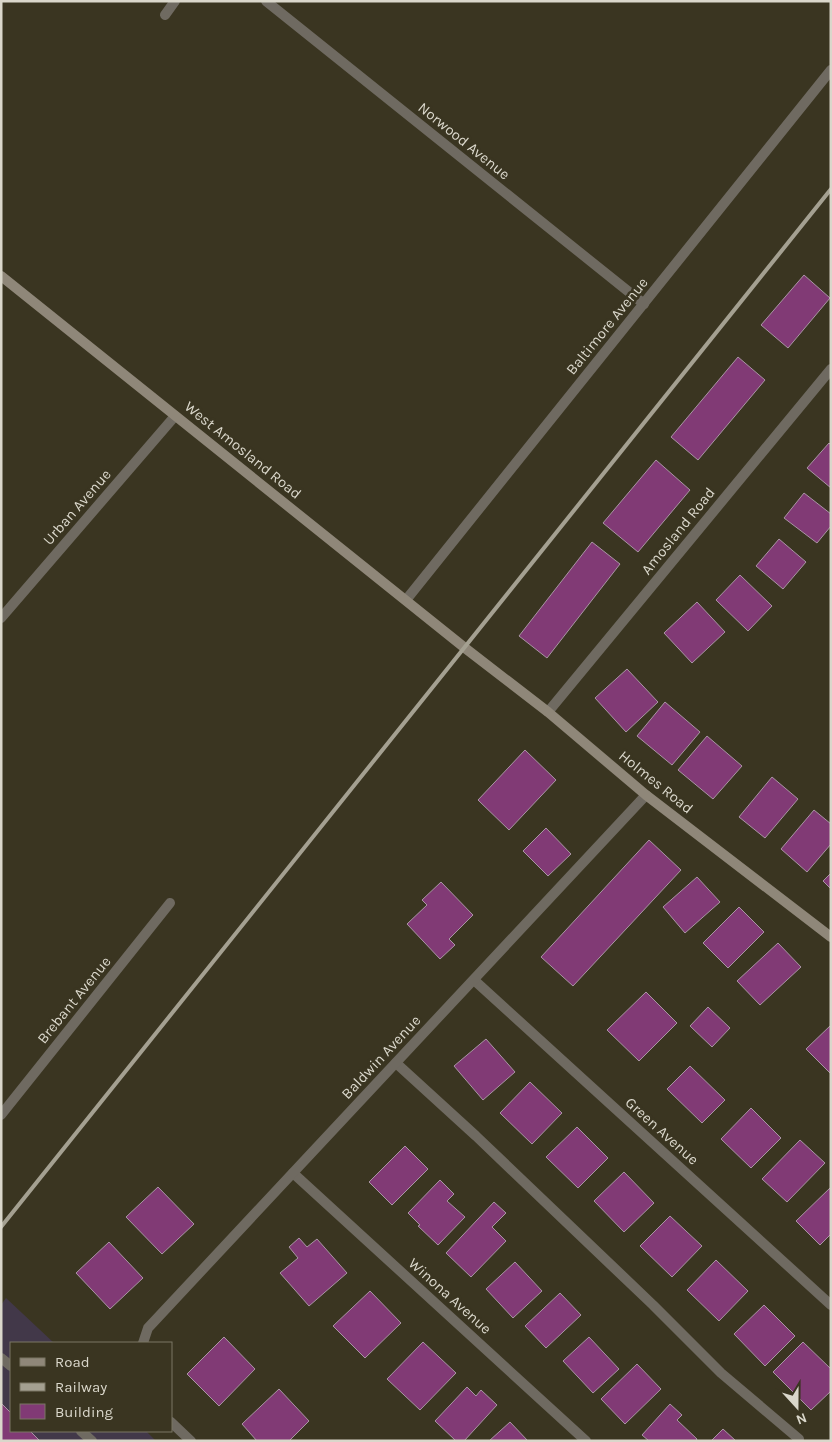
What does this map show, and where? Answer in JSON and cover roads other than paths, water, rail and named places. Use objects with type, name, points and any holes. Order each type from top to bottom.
[{"type":"street","points":[[165,14],[175,1]]},
{"type":"street","name":"Norwood Avenue","points":[[266,1],[644,304]]},
{"type":"street","name":"Baltimore Avenue","points":[[406,600],[831,70]]},
{"type":"street","name":"West Amosland Road","points":[[1,276],[465,648]]},
{"type":"street","name":"Amosland Road","points":[[548,712],[831,369]]},
{"type":"street","name":"Urban Avenue","points":[[1,618],[175,416]]},
{"type":"street","name":"Holmes Road","points":[[465,648],[548,712],[646,795],[831,937]]},
{"type":"street","name":"Baldwin Avenue","points":[[143,1342],[148,1328],[646,795]]},
{"type":"street","name":"Brebant Avenue","points":[[1,1114],[170,903]]},
{"type":"street","name":"Green Avenue","points":[[474,980],[831,1305]]},
{"type":"street","points":[[396,1063],[476,1136],[653,1305],[721,1373],[799,1439]]},
{"type":"street","name":"Winona Avenue","points":[[293,1173],[586,1441]]},
{"type":"street","points":[[172,1423],[190,1441]]},
{"type":"street","points":[[82,1432],[92,1441]]},
{"type":"railway","points":[[1,1227],[831,189]]}]
